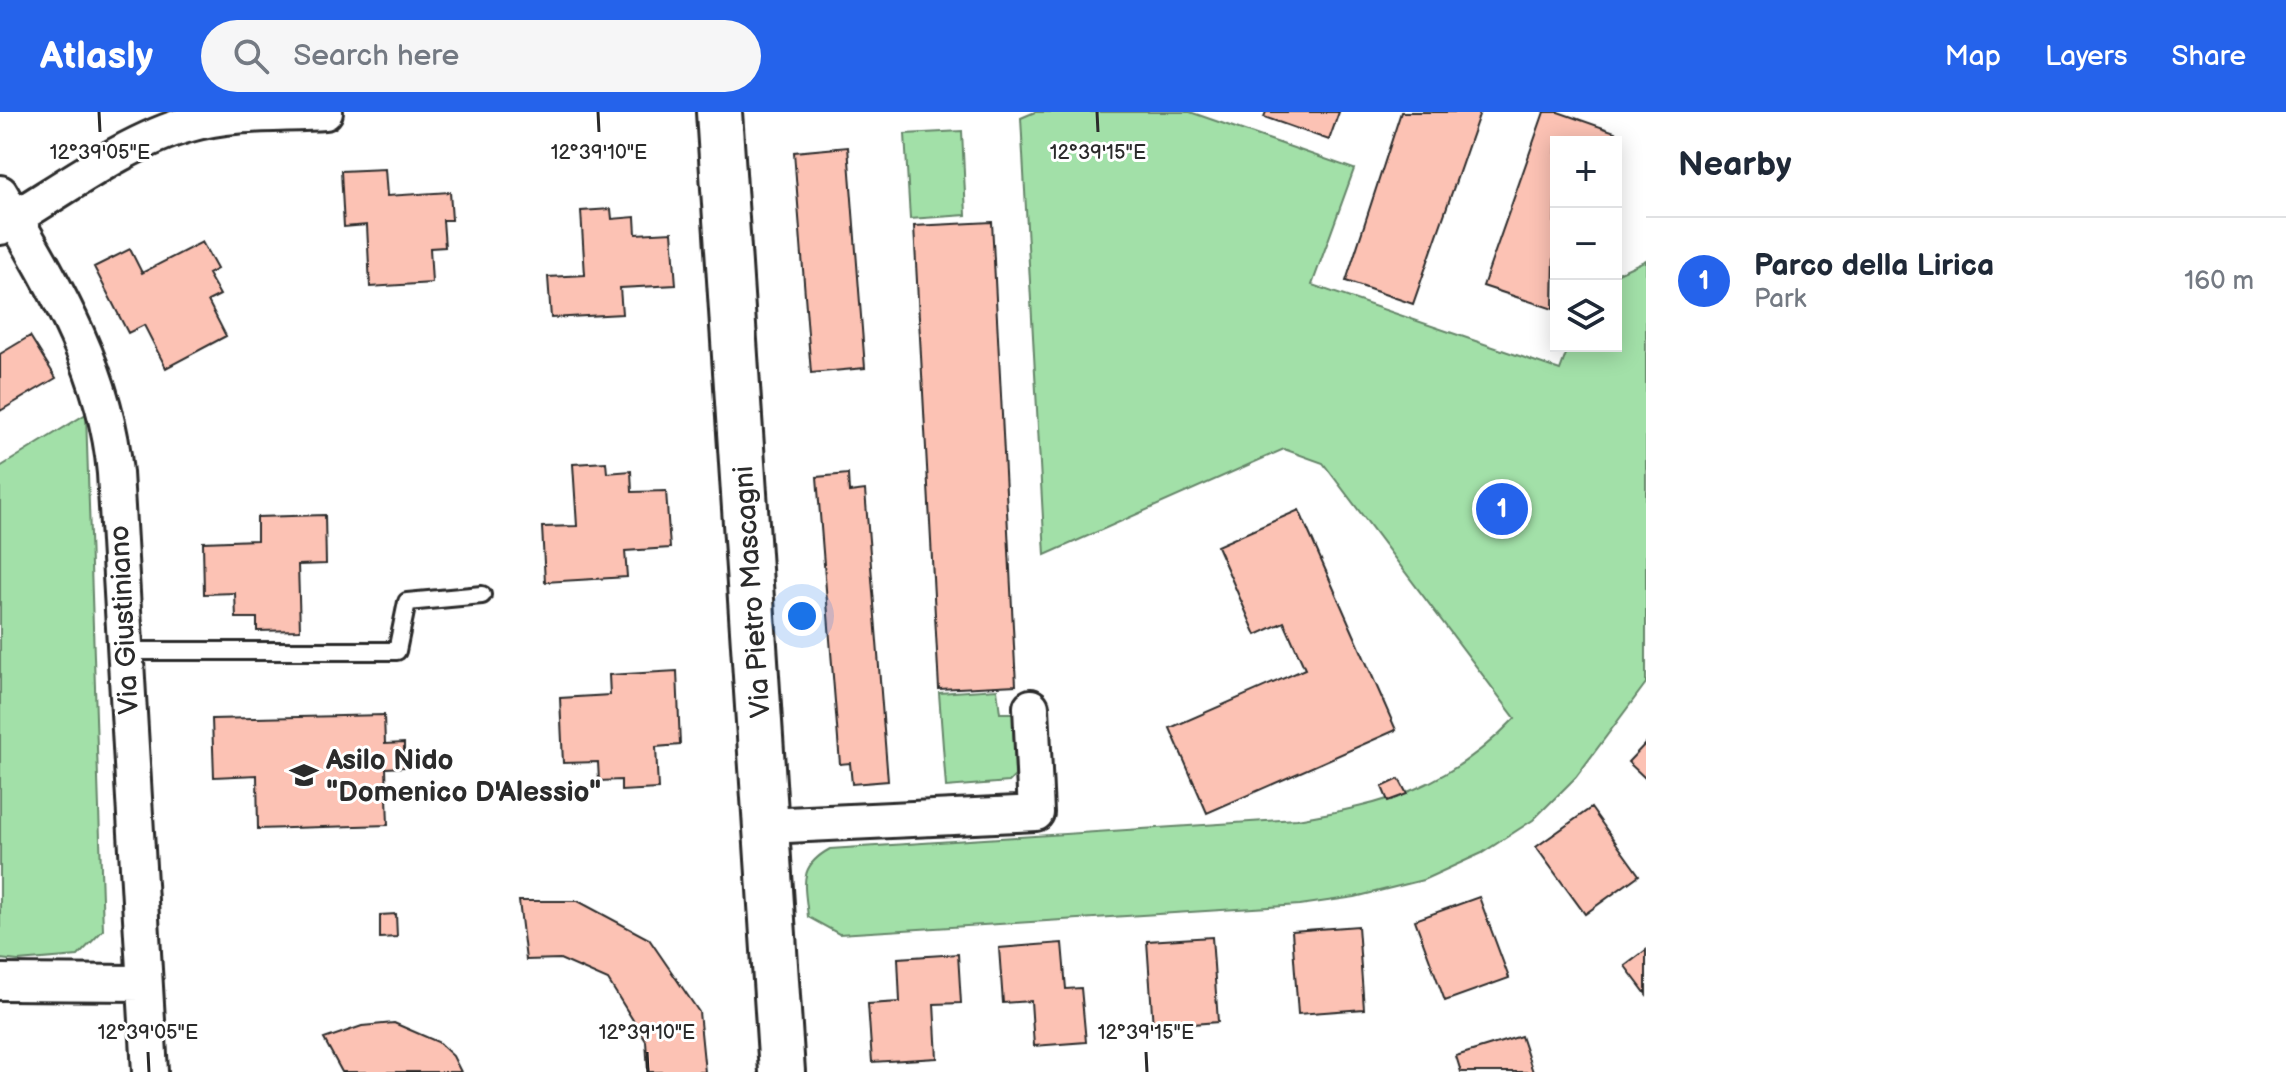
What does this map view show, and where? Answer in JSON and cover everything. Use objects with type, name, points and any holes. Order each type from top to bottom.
[{"type":"street","points":[[5,213],[173,129],[229,118],[325,112]]},
{"type":"street","name":"Via Pietro Mascagni","points":[[719,112],[782,1072]]},
{"type":"street","name":"Via Giustiniano","points":[[5,213],[84,346],[105,404],[115,473],[142,983],[150,1072]]},
{"type":"street","points":[[766,826],[1036,813],[1031,707]]},
{"type":"street","points":[[0,982],[142,983]]},
{"type":"lane","points":[[125,651],[397,651],[407,602],[482,595]]},
{"type":"green space","points":[[1035,112],[1190,112],[1354,169],[1312,285],[1560,370],[1567,352],[1622,352],[1622,271],[1646,260],[1646,683],[1576,777],[1533,820],[1482,853],[1423,880],[1355,897],[1300,905],[839,934],[808,917],[805,886],[808,870],[819,856],[830,849],[1297,819],[1330,813],[1389,799],[1441,776],[1466,761],[1515,718],[1323,463],[1284,449],[1045,555],[1021,118]]},
{"type":"green space","points":[[962,131],[966,215],[910,219],[905,134]]},
{"type":"green space","points":[[86,414],[103,930],[78,956],[18,961],[0,959],[0,467]]},
{"type":"green space","points":[[997,689],[1000,713],[1013,713],[1015,776],[1009,782],[946,787],[939,693]]},
{"type":"building","points":[[1266,112],[1339,112],[1329,140],[1264,117]]},
{"type":"building","points":[[1401,112],[1480,112],[1413,304],[1346,281]]},
{"type":"building","points":[[1544,112],[1558,112],[1615,132],[1613,136],[1550,136],[1550,308],[1483,286]]},
{"type":"building","points":[[848,147],[865,368],[811,373],[794,152]]},
{"type":"building","points":[[385,169],[387,196],[450,192],[452,220],[443,220],[445,247],[430,248],[432,283],[370,287],[367,225],[344,227],[341,171]]},
{"type":"building","points":[[611,209],[612,219],[635,217],[636,234],[672,232],[676,285],[620,288],[622,314],[551,318],[548,277],[585,275],[581,211]]},
{"type":"building","points":[[992,222],[1016,685],[939,689],[914,226]]},
{"type":"building","points":[[202,242],[217,269],[208,274],[220,295],[208,301],[226,336],[166,368],[144,325],[128,333],[94,267],[130,249],[142,273]]},
{"type":"building","points":[[30,336],[56,378],[0,411],[0,354]]},
{"type":"building","points":[[606,462],[607,473],[631,471],[632,492],[666,491],[670,548],[625,551],[627,577],[545,582],[542,527],[577,526],[573,464]]},
{"type":"building","points":[[848,474],[849,492],[865,490],[888,781],[852,784],[850,763],[840,764],[817,477]]},
{"type":"building","points":[[1299,510],[1396,730],[1207,813],[1170,728],[1305,669],[1284,622],[1256,635],[1217,546]]},
{"type":"building","points":[[325,515],[326,564],[298,565],[300,630],[257,631],[257,618],[236,618],[235,593],[204,594],[203,542],[257,540],[257,517]]},
{"type":"building","points":[[677,671],[680,745],[656,747],[658,789],[621,791],[621,780],[599,781],[598,762],[563,763],[560,698],[610,695],[609,675]]},
{"type":"building","points":[[384,715],[385,744],[404,743],[404,767],[386,768],[388,825],[258,829],[257,775],[214,777],[212,719]]},
{"type":"building","points":[[1646,743],[1646,779],[1628,762]]},
{"type":"building","points":[[1399,779],[1407,794],[1388,801],[1382,787]]},
{"type":"building","points":[[1591,808],[1639,875],[1585,914],[1536,847]]},
{"type":"building","points":[[1479,897],[1509,978],[1445,1001],[1415,920]]},
{"type":"building","points":[[519,901],[578,901],[649,939],[699,1012],[705,1072],[648,1072],[646,1041],[608,980],[560,959],[526,960]]},
{"type":"building","points":[[396,914],[397,937],[380,938],[380,915]]},
{"type":"building","points":[[1358,926],[1364,1009],[1298,1014],[1292,931]]},
{"type":"building","points":[[1212,937],[1218,1022],[1153,1027],[1147,941]]},
{"type":"building","points":[[1062,943],[1066,989],[1081,988],[1086,1042],[1034,1046],[1031,1001],[1003,1003],[999,948]]},
{"type":"building","points":[[1646,950],[1646,994],[1625,966]]},
{"type":"building","points":[[958,954],[961,1003],[934,1004],[937,1058],[872,1062],[868,1004],[900,1002],[898,958]]},
{"type":"building","points":[[394,1023],[438,1042],[453,1056],[461,1072],[342,1072],[324,1039],[362,1026]]},
{"type":"building","points":[[1521,1036],[1533,1072],[1461,1072],[1456,1056]]},
{"type":"place","name":"Parco della Lirica","points":[[1502,509]]},
{"type":"place","name":"Asilo Nido \"Domenico D'Alessio\"","points":[[304,775]]}]
